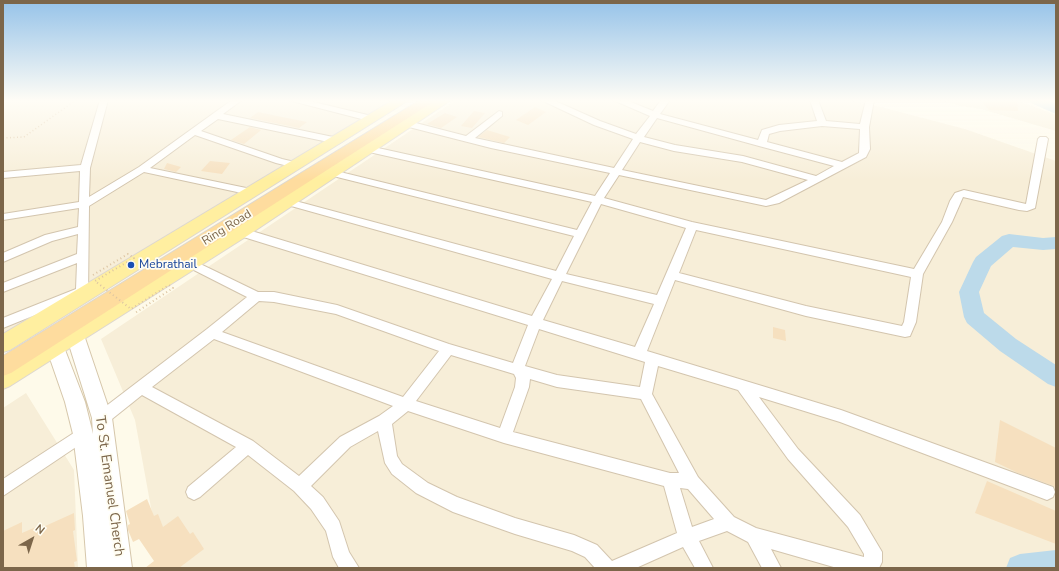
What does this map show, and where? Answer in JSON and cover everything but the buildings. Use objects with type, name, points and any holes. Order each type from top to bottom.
[{"type":"highway","name":"Ring Road","points":[[3,355],[373,127]]},
{"type":"highway","name":"Ring Road","points":[[3,367],[387,127]]},
{"type":"main road","points":[[3,344],[81,293],[361,127]]},
{"type":"main road","points":[[3,380],[242,232],[404,127]]},
{"type":"main road","name":"To St. Emanuel Cherch","points":[[75,335],[102,418],[120,568]]},
{"type":"main road","name":"To St. Emanuel Cherch","points":[[55,347],[75,402],[83,434],[95,516],[99,568]]},
{"type":"street","points":[[3,323],[81,293],[86,204],[85,168],[97,127]]},
{"type":"street","points":[[3,217],[86,204],[142,169],[203,127]]},
{"type":"street","points":[[269,127],[338,141]]},
{"type":"street","points":[[420,127],[616,171],[766,202],[775,201],[841,165],[863,155],[865,149],[864,127],[859,127]]},
{"type":"street","points":[[469,138],[483,127]]},
{"type":"street","points":[[607,127],[638,138],[674,148],[759,162],[817,179]]},
{"type":"street","points":[[504,436],[522,387],[523,378],[518,368],[536,321],[579,234],[598,200],[646,127]]},
{"type":"street","points":[[698,127],[841,165]]},
{"type":"street","points":[[762,144],[765,132],[769,130],[799,127]]},
{"type":"street","points":[[195,132],[279,161],[296,165]]},
{"type":"street","points":[[671,275],[806,310],[904,332],[910,322],[917,274],[948,222],[955,201],[959,195],[970,194],[1019,207],[1027,208],[1031,206],[1043,139]]},
{"type":"street","points":[[369,149],[598,200],[692,226],[917,274]]},
{"type":"street","points":[[3,175],[85,168]]},
{"type":"street","points":[[142,169],[251,192]]},
{"type":"street","points":[[332,173],[579,234]]},
{"type":"street","points":[[288,202],[558,276],[661,301]]},
{"type":"street","points":[[692,226],[661,301],[646,356],[644,394],[692,482],[728,523],[754,536],[857,565],[867,566],[873,562],[873,552],[854,521],[793,454],[744,387]]},
{"type":"street","points":[[3,258],[49,238],[84,229]]},
{"type":"street","points":[[242,232],[351,267],[536,321],[841,416],[1047,492]]},
{"type":"street","points":[[3,288],[83,256]]},
{"type":"street","points":[[190,263],[256,296],[274,297],[337,310],[448,349],[518,368],[557,381],[644,394]]},
{"type":"street","points":[[102,418],[212,333],[256,296]]},
{"type":"street","points":[[212,333],[406,404],[504,436],[670,480],[692,482]]},
{"type":"street","points":[[300,486],[345,442],[384,421],[406,404],[448,349]]},
{"type":"street","points":[[141,388],[248,446],[300,486],[317,503],[333,527],[342,557],[350,568]]},
{"type":"street","points":[[384,421],[390,458],[397,469],[422,488],[460,506],[515,526],[574,543],[591,551],[607,568]]},
{"type":"street","points":[[3,488],[83,434]]},
{"type":"street","points":[[194,492],[248,446]]},
{"type":"street","points":[[670,480],[687,537],[704,568]]},
{"type":"street","points":[[616,568],[687,537],[728,523]]},
{"type":"street","points":[[754,536],[772,568]]},
{"type":"path","points":[[3,138],[24,137],[39,127]]},
{"type":"path","points":[[93,275],[128,254],[134,258],[95,281],[131,309],[169,285],[173,288],[135,313]]},
{"type":"shaded area","points":[[3,127],[354,127],[3,337]]},
{"type":"shaded area","points":[[416,127],[956,127],[1056,161],[1056,568],[162,568],[135,420],[101,339]]},
{"type":"shaded area","points":[[1041,127],[1056,127],[1056,131]]},
{"type":"shaded area","points":[[26,393],[74,470],[78,568],[3,568],[3,408]]},
{"type":"waterway","points":[[1056,243],[1043,244],[1009,240],[983,262],[969,292],[974,317],[1008,345],[1056,377]]},
{"type":"waterway","points":[[1020,568],[1056,564]]},
{"type":"place","name":"Mebrathail","points":[[131,265]]}]
